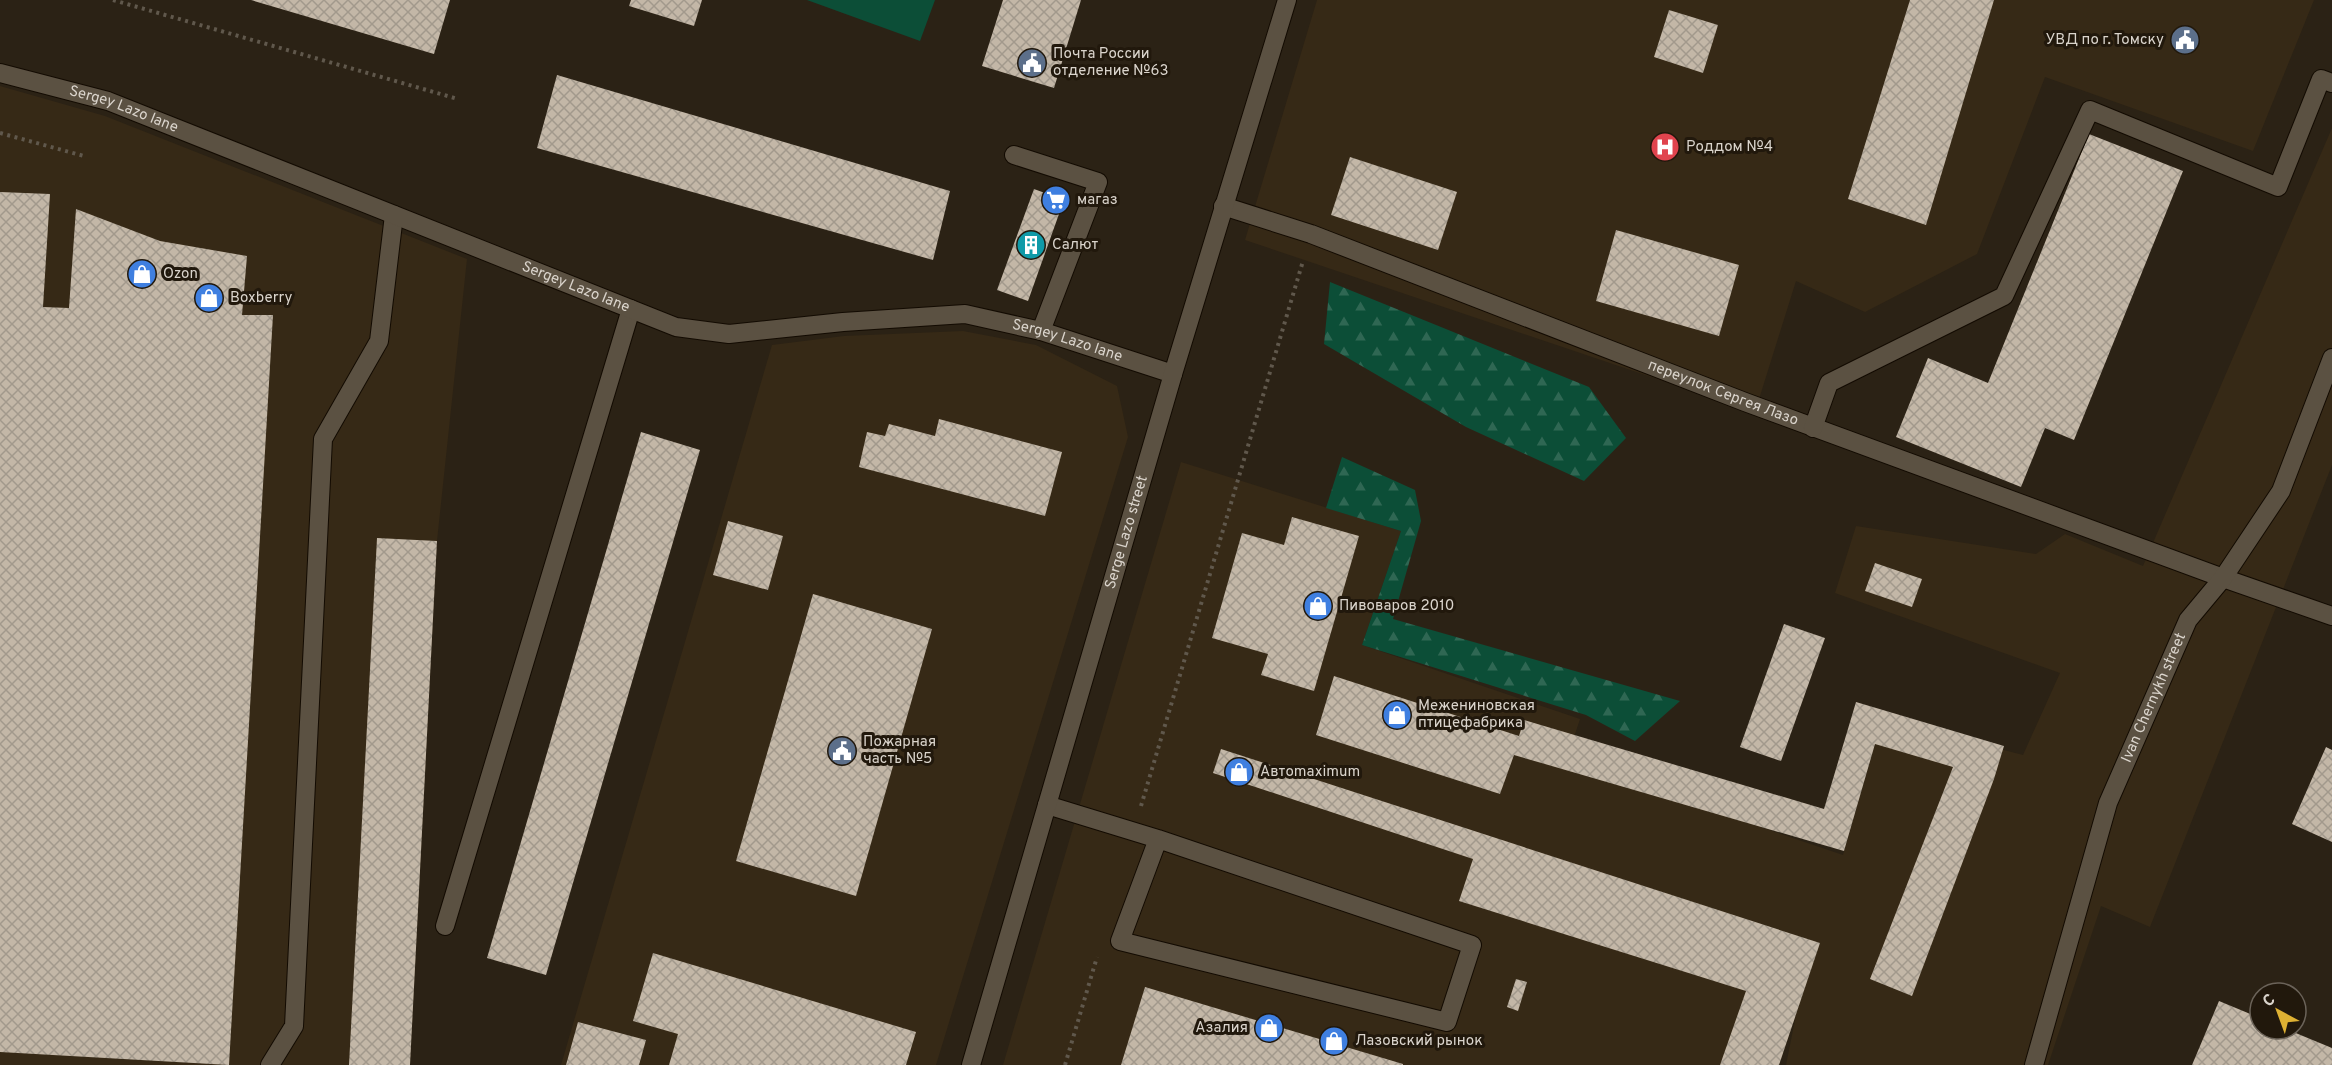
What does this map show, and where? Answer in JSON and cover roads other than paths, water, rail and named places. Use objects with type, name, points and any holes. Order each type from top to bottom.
[{"type":"street","name":"Serge Lazo street","points":[[971,1065],[1173,374],[1287,0]]},
{"type":"street","name":"Sergey Lazo lane","points":[[0,73],[108,101],[676,327],[729,334],[843,322],[965,314],[1041,330],[1173,374]]},
{"type":"street","points":[[1813,428],[1829,383],[2004,296],[2090,110],[2278,187],[2321,79],[2332,83]]},
{"type":"street","points":[[1014,155],[1098,182],[1041,330]]},
{"type":"street","name":"переулок Сергея Лазо","points":[[1223,206],[1311,234],[1813,428],[2332,616]]},
{"type":"street","points":[[270,1065],[294,1026],[323,439],[379,341],[394,215]]},
{"type":"street","points":[[445,926],[631,309]]},
{"type":"street","name":"Ivan Chernykh street","points":[[2034,1065],[2108,803],[2188,620],[2223,578],[2281,491],[2332,358]]},
{"type":"street","points":[[1047,805],[1134,831],[1158,839],[1472,945],[1447,1022],[1120,941],[1158,839]]},
{"type":"place","name":"УВД по г. Томску","points":[[2185,40]]},
{"type":"place","name":"Почта России отделение №63","points":[[1032,63]]},
{"type":"place","name":"Роддом №4","points":[[1665,147]]},
{"type":"place","name":"магаз","points":[[1056,200]]},
{"type":"place","name":"Салют","points":[[1031,245]]},
{"type":"place","name":"Ozon","points":[[142,274]]},
{"type":"place","name":"Boxberry","points":[[209,298]]},
{"type":"place","name":"Пивоваров 2010","points":[[1318,606]]},
{"type":"place","name":"Межениновская птицефабрика","points":[[1397,715]]},
{"type":"place","name":"Пожарная часть №5","points":[[842,751]]},
{"type":"place","name":"Автоmaximum","points":[[1239,772]]},
{"type":"place","name":"Азалия","points":[[1269,1028]]},
{"type":"place","name":"Лазовский рынок","points":[[1334,1041]]}]
